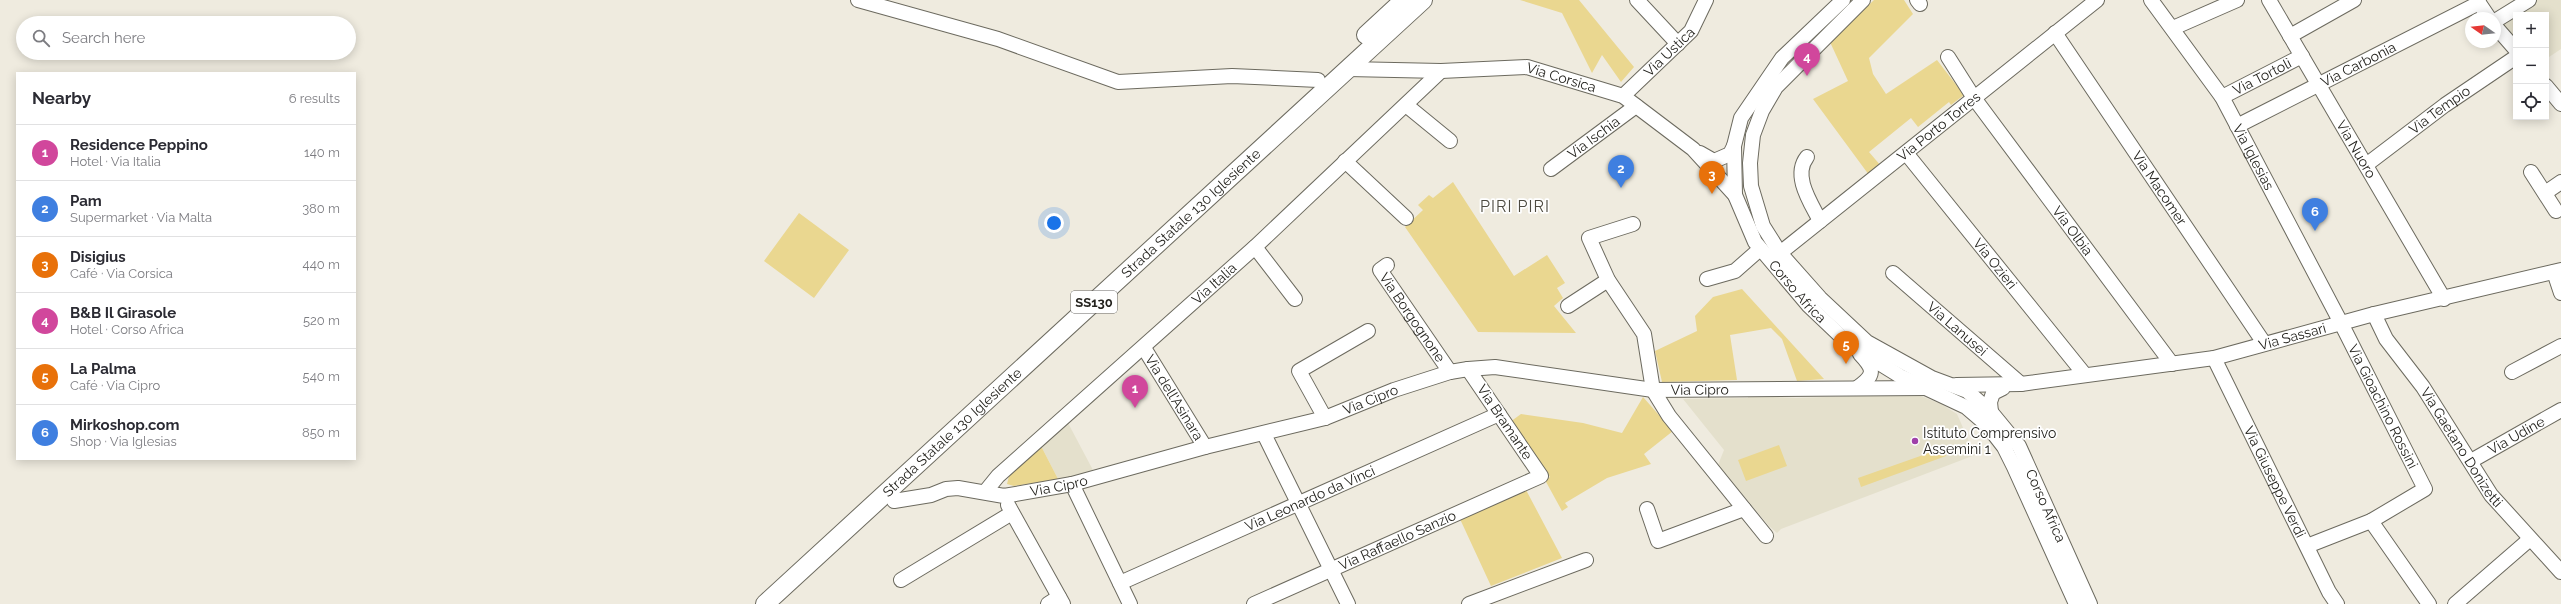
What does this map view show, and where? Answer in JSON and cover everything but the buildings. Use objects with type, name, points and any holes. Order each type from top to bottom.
[{"type":"main road","name":"Strada Statale 130 Iglesiente","points":[[751,604],[1404,0]]},
{"type":"main road","name":"Strada Statale 130 Iglesiente","points":[[765,604],[1423,0]]},
{"type":"street","points":[[858,0],[998,39],[1118,82],[1232,76],[1318,80]]},
{"type":"street","points":[[1637,0],[1678,44]]},
{"type":"street","name":"Via Ustica","points":[[1623,96],[1691,31],[1706,0]]},
{"type":"street","name":"Corso Africa","points":[[1863,0],[1838,7],[1782,58],[1754,96],[1740,118],[1734,146],[1735,195],[1755,242],[1760,249],[1809,306],[1850,345],[1900,376],[1933,386],[1953,385],[1971,394],[1992,412],[2019,446],[2090,604]]},
{"type":"street","name":"Via Porto Torres","points":[[1780,253],[2097,0]]},
{"type":"street","name":"Via Iglesias","points":[[2151,0],[2173,28],[2222,97],[2341,323]]},
{"type":"street","points":[[2173,28],[2237,0]]},
{"type":"street","name":"Via Nuoro","points":[[2269,0],[2444,299]]},
{"type":"street","points":[[2290,36],[2354,0]]},
{"type":"street","points":[[2501,18],[2529,0]]},
{"type":"street","points":[[2478,2],[2485,12]]},
{"type":"street","name":"Via Carbonia","points":[[2237,126],[2478,2]]},
{"type":"street","name":"Corso Africa","points":[[1838,7],[1776,87],[1765,105],[1753,135],[1751,184],[1763,226],[1780,253],[1820,298],[1867,342],[1966,406],[1987,425],[2004,447],[2076,604]]},
{"type":"street","points":[[2501,33],[2514,48]]},
{"type":"street","name":"Via Macomer","points":[[2055,34],[2264,343]]},
{"type":"street","name":"Via Tortolì","points":[[2222,97],[2302,56]]},
{"type":"street","name":"Via Olbia","points":[[1948,58],[1974,98],[2172,364]]},
{"type":"street","name":"Via Tempio","points":[[2366,165],[2445,105],[2513,59]]},
{"type":"street","name":"Via Corsica","points":[[1348,69],[1441,71],[1527,67],[1623,96],[1693,149],[1735,195]]},
{"type":"street","name":"Via Italia","points":[[985,492],[998,476],[1144,348],[1255,247],[1441,71]]},
{"type":"street","points":[[2549,90],[2561,104]]},
{"type":"street","points":[[1406,105],[1450,141]]},
{"type":"street","name":"Via Ischia","points":[[1551,168],[1636,106]]},
{"type":"street","points":[[1714,160],[1730,154],[1734,146]]},
{"type":"street","points":[[1693,149],[1734,169],[1751,184]]},
{"type":"street","name":"Via Ozieri","points":[[1906,153],[2085,375]]},
{"type":"street","points":[[1807,157],[1802,164],[1801,174],[1807,196],[1820,221]]},
{"type":"street","points":[[1345,162],[1406,218]]},
{"type":"street","points":[[2531,172],[2556,211]]},
{"type":"street","points":[[2545,193],[2561,182]]},
{"type":"street","points":[[1633,224],[1589,238],[1608,280],[1644,334],[1653,390],[1670,416],[1766,536]]},
{"type":"street","points":[[1255,247],[1295,299]]},
{"type":"street","points":[[1707,279],[1735,271],[1760,249]]},
{"type":"street","name":"Via Borgognone","points":[[1387,265],[1380,270],[1450,372]]},
{"type":"street","points":[[2558,271],[2561,293]]},
{"type":"street","name":"Via Sassari","points":[[1933,386],[1971,394],[2021,384],[2214,358],[2264,343],[2374,314],[2444,299],[2558,271]]},
{"type":"street","name":"Via Lanusei","points":[[1893,273],[2021,384]]},
{"type":"street","points":[[1568,306],[1608,280]]},
{"type":"street","name":"Via Gaetano Donizetti","points":[[2374,314],[2386,339],[2423,387],[2492,495],[2561,572]]},
{"type":"street","name":"Via Gioachino Rossini","points":[[2341,323],[2425,489],[2372,521]]},
{"type":"street","points":[[1325,418],[1299,371],[1368,331]]},
{"type":"street","points":[[1850,345],[1870,365],[1872,373],[1868,380],[1857,388]]},
{"type":"street","points":[[2512,372],[2561,346]]},
{"type":"street","name":"Via dell'Asinara","points":[[1144,348],[1206,447]]},
{"type":"street","name":"Via Giuseppe Verdi","points":[[2214,358],[2306,546],[2338,604]]},
{"type":"street","name":"Via Cipro","points":[[894,501],[932,495],[946,489],[958,488],[1004,496],[1072,484],[1206,447],[1325,418],[1394,390],[1450,372],[1468,369],[1495,367],[1653,390],[1933,386]]},
{"type":"street","name":"Via Bramante","points":[[1468,369],[1541,476]]},
{"type":"street","name":"Via Cipro","points":[[1857,388],[1900,376]]},
{"type":"street","name":"Via Sassari","points":[[1953,385],[2021,384]]},
{"type":"street","points":[[1992,412],[1990,402],[1993,393],[2003,388]]},
{"type":"street","points":[[1971,394],[1972,412]]},
{"type":"street","name":"Via Udine","points":[[2471,461],[2561,410]]},
{"type":"street","name":"Via Leonardo da Vinci","points":[[1120,583],[1499,414]]},
{"type":"street","points":[[1264,434],[1348,604]]},
{"type":"street","name":"Via Raffaello Sanzio","points":[[1254,604],[1541,476]]},
{"type":"street","points":[[1072,484],[1130,604]]},
{"type":"street","points":[[1004,496],[1057,602]]},
{"type":"street","points":[[1647,509],[1658,541],[1744,509]]},
{"type":"street","points":[[901,580],[1012,513]]},
{"type":"street","points":[[2306,546],[2372,521],[2429,604]]},
{"type":"street","points":[[2455,604],[2530,539]]},
{"type":"street","points":[[1469,604],[1586,560]]},
{"type":"shaded area","points":[[1520,0],[1579,0],[1634,67],[1621,82],[1602,55],[1592,73],[1562,13]]},
{"type":"shaded area","points":[[1874,0],[1904,0],[1913,14],[1869,58],[1873,74],[1886,94],[1937,60],[1964,95],[1951,105],[1949,102],[1918,127],[1911,118],[1869,152],[1881,166],[1869,175],[1813,99],[1848,81],[1830,42]]},
{"type":"shaded area","points":[[2535,0],[2561,0],[2561,49],[2549,57],[2549,12],[2519,12]]},
{"type":"shaded area","points":[[2513,17],[2513,39],[2502,25]]},
{"type":"shaded area","points":[[1453,182],[1514,276],[1547,255],[1565,283],[1557,288],[1563,298],[1554,306],[1576,333],[1478,332],[1405,227],[1423,210],[1418,205],[1429,195],[1433,198]]},
{"type":"shaded area","points":[[799,213],[849,250],[814,298],[764,261]]},
{"type":"shaded area","points":[[1742,289],[1824,379],[1797,381],[1782,339],[1771,328],[1730,335],[1737,380],[1662,382],[1655,351],[1697,331],[1695,316],[1713,297]]},
{"type":"shaded area","points":[[1916,394],[1941,404],[1957,414],[1975,455],[1781,529],[1777,533],[1769,526],[1718,465],[1724,450],[1683,399],[1748,398],[1748,396],[1796,398]]},
{"type":"shaded area","points":[[1643,397],[1673,431],[1644,454],[1651,464],[1607,478],[1565,503],[1568,507],[1562,511],[1545,480],[1550,477],[1510,422],[1521,414],[1583,423],[1622,433]]},
{"type":"shaded area","points":[[1067,421],[1094,472],[1058,479],[1041,446]]},
{"type":"shaded area","points":[[1779,445],[1787,466],[1746,481],[1738,460]]},
{"type":"shaded area","points":[[1041,446],[1058,479],[1014,486],[1007,484],[1009,476]]},
{"type":"shaded area","points":[[1943,448],[1946,456],[1861,487],[1858,478]]},
{"type":"shaded area","points":[[1525,488],[1562,558],[1491,586],[1460,519]]},
{"type":"place","name":"B&B Il Girasole","points":[[1807,76]]},
{"type":"place","name":"Pam","points":[[1621,188]]},
{"type":"place","name":"Disigius","points":[[1712,194]]},
{"type":"place","name":"Mirkoshop.com","points":[[2315,231]]},
{"type":"place","name":"La Palma","points":[[1846,364]]},
{"type":"place","name":"Residence Peppino","points":[[1135,408]]},
{"type":"place","name":"Istituto Comprensivo Assemini 1","points":[[1915,441]]},
{"type":"district","name":"PIRI PIRI","points":[[1515,206]]}]
